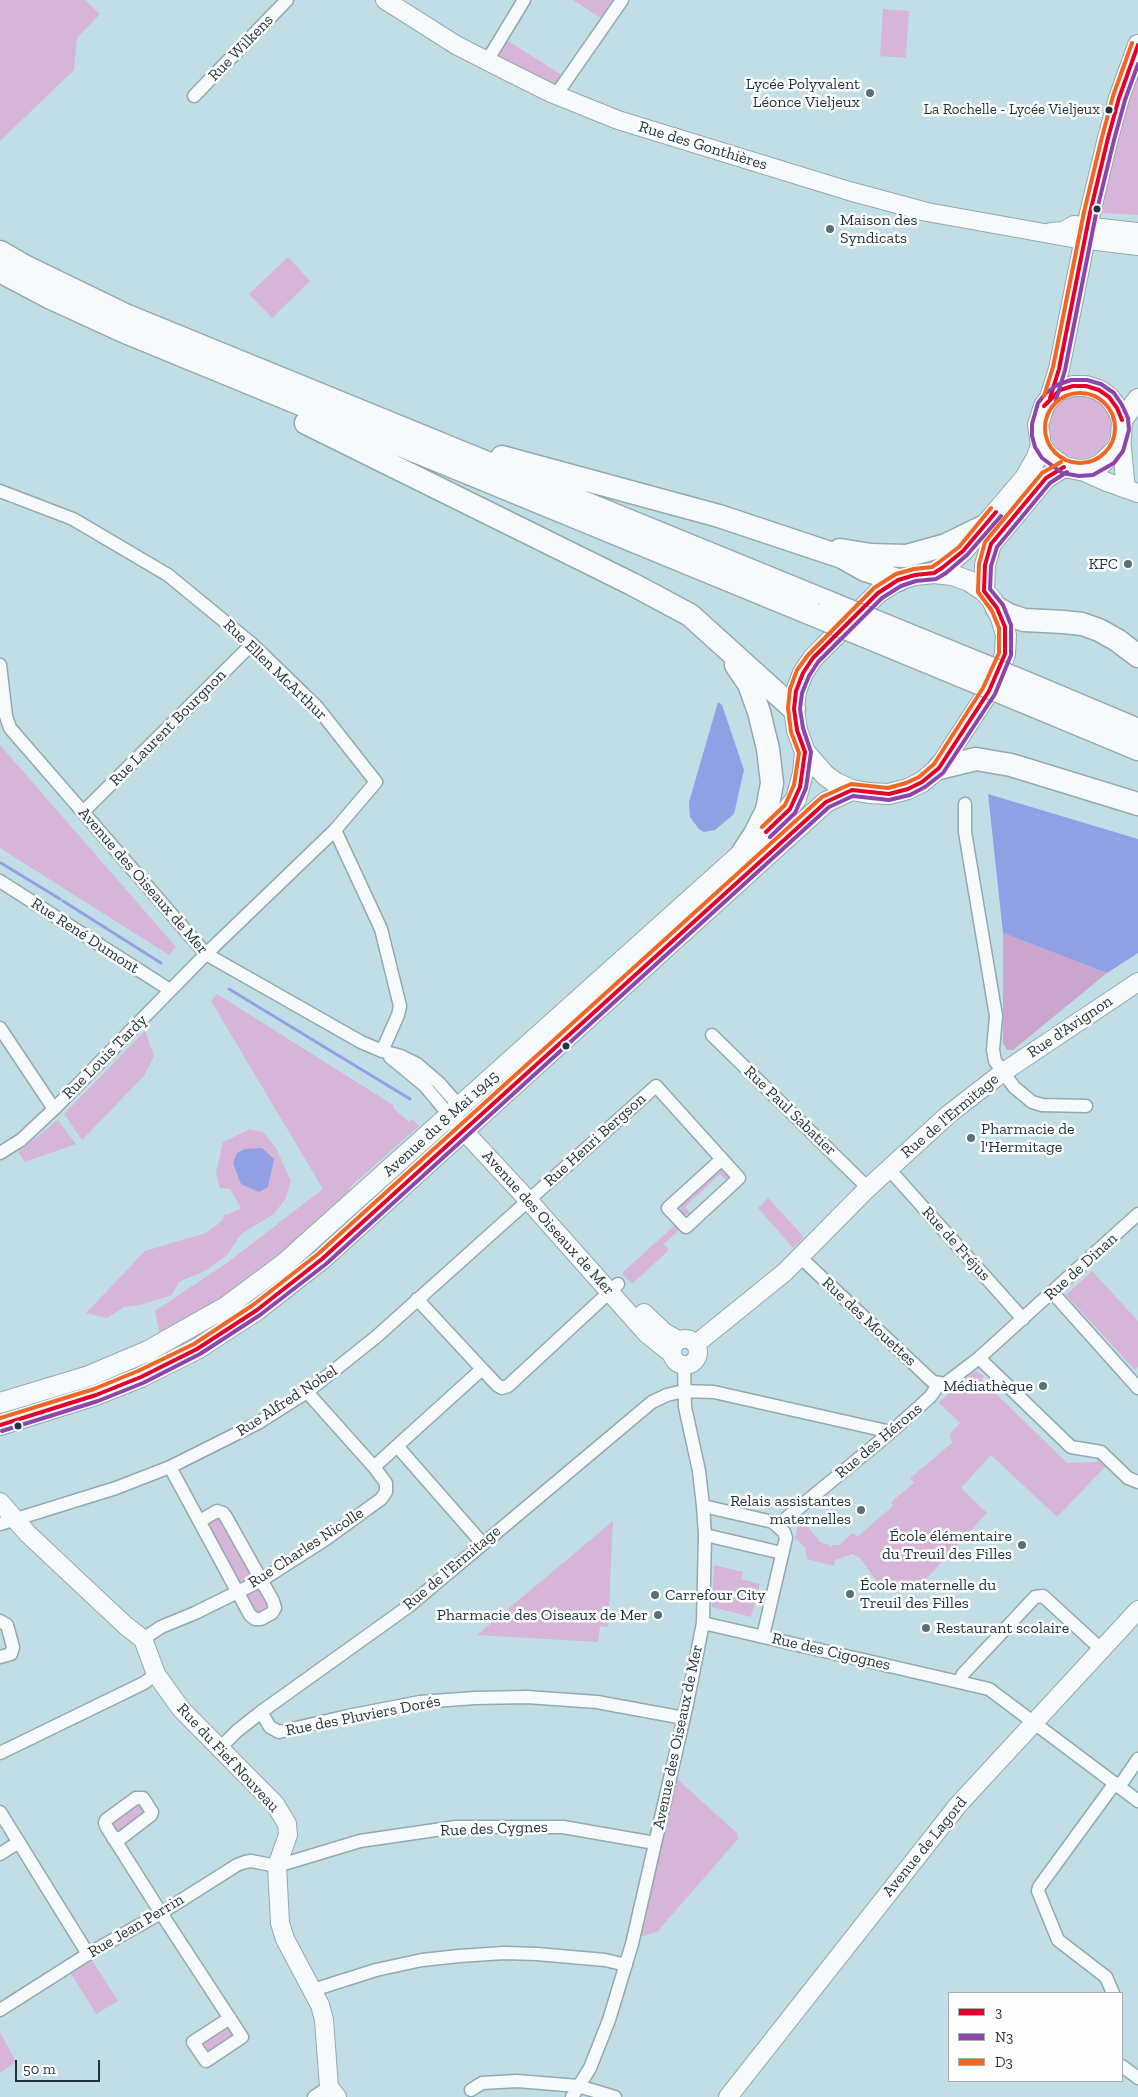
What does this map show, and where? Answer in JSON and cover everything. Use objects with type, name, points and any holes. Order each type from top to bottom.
[{"type":"highway","points":[[0,252],[26,267],[125,315],[424,438],[822,609],[1014,688],[1138,730]]},
{"type":"highway","points":[[0,271],[122,332],[252,386],[822,609]]},
{"type":"highway","points":[[252,386],[282,411],[632,584],[690,616],[794,709]]},
{"type":"highway","points":[[424,438],[457,442],[485,452],[719,516],[842,557],[879,576],[898,580]]},
{"type":"highway","points":[[799,542],[870,555],[906,556],[946,545],[983,527]]},
{"type":"highway","points":[[991,600],[1009,615],[1024,620],[1064,622],[1091,627],[1117,640],[1138,656]]},
{"type":"highway","points":[[719,642],[749,684],[759,712],[771,766],[771,790],[768,810],[743,852]]},
{"type":"highway","points":[[1014,688],[1138,749]]},
{"type":"highway","points":[[939,768],[976,759],[1011,765],[1138,804]]},
{"type":"main road","name":"Avenue du 8 Mai 1945","points":[[934,573],[950,562],[983,527],[1025,478],[1037,458],[1041,444],[1038,430],[1040,415],[1050,398],[1060,368],[1086,233],[1110,130],[1138,45]]},
{"type":"main road","points":[[1050,398],[1060,390],[1073,386],[1086,386],[1099,390],[1110,397],[1117,408],[1121,429]]},
{"type":"main road","name":"Avenue du 8 Mai 1945","points":[[991,600],[969,581],[952,575],[934,573],[915,575],[898,580],[878,593],[813,658],[803,673],[796,691],[794,709],[797,730],[805,752],[825,775],[836,783],[852,790],[889,794],[908,789],[922,782],[939,768],[990,691],[1005,654],[1006,635],[991,600],[985,565],[991,544],[1046,478],[1072,468],[1091,469],[1101,464],[1117,449],[1121,429],[1138,400]]},
{"type":"main road","points":[[1041,444],[1047,454],[1072,468]]},
{"type":"main road","name":"Avenue du 8 Mai 1945","points":[[0,1425],[51,1410],[126,1384],[177,1360],[216,1338],[304,1274],[461,1119],[790,809],[800,787],[805,752]]},
{"type":"main road","name":"Avenue du 8 Mai 1945","points":[[0,1403],[60,1386],[133,1358],[168,1341],[226,1307],[285,1264],[461,1119],[826,802],[852,790]]},
{"type":"street","name":"Rue Wilkens","points":[[194,96],[287,0]]},
{"type":"street","name":"Rue des Gonthières","points":[[384,0],[456,45],[487,61],[556,95],[618,120],[874,198],[927,212],[1043,233],[1138,232]]},
{"type":"street","points":[[487,61],[524,0]]},
{"type":"street","points":[[556,95],[622,0]]},
{"type":"street","name":"Rue des Gonthières","points":[[1086,233],[1138,246]]},
{"type":"street","points":[[1121,429],[1132,491]]},
{"type":"street","points":[[1072,468],[1132,491]]},
{"type":"street","name":"Rue Ellen McArthur","points":[[0,491],[73,519],[168,575],[252,644],[317,706],[376,782],[334,830]]},
{"type":"street","name":"Rue Laurent Bourgnon","points":[[83,812],[252,644]]},
{"type":"street","name":"Avenue des Oiseaux de Mer","points":[[0,665],[6,716],[10,728],[206,954],[361,1042],[382,1051],[401,1056],[417,1064],[439,1083],[461,1119],[614,1288],[656,1326],[678,1353],[684,1407],[699,1471],[703,1506],[705,1535],[703,1623],[684,1718],[626,1966],[609,2020],[590,2068],[575,2092]]},
{"type":"street","name":"Rue de l'Ermitage","points":[[696,1344],[749,1302],[800,1257],[888,1168],[948,1114],[1002,1073],[993,1050],[996,1016],[965,832],[965,804]]},
{"type":"street","points":[[334,830],[381,929],[400,1006],[382,1051]]},
{"type":"street","name":"Rue Louis Tardy","points":[[0,1153],[21,1140],[54,1109],[206,954],[334,830]]},
{"type":"street","name":"Rue René Dumont","points":[[0,881],[170,990]]},
{"type":"street","name":"Rue d'Avignon","points":[[1002,1073],[1138,982]]},
{"type":"street","points":[[0,1028],[54,1109]]},
{"type":"street","name":"Rue Paul Sabatier","points":[[712,1035],[868,1188]]},
{"type":"street","points":[[1002,1073],[1014,1087],[1032,1102],[1042,1106],[1086,1106]]},
{"type":"street","name":"Rue Henri Bergson","points":[[532,1196],[656,1086],[740,1178],[686,1227],[668,1208],[722,1159]]},
{"type":"street","name":"Rue de Fréjus","points":[[888,1168],[1023,1319]]},
{"type":"street","name":"Rue Alfred Nobel","points":[[8,1522],[116,1488],[170,1467],[258,1423],[307,1392],[376,1337],[532,1196]]},
{"type":"street","name":"Rue de Dinan","points":[[1023,1319],[1137,1216]]},
{"type":"street","name":"Rue des Mouettes","points":[[800,1257],[932,1382],[939,1384]]},
{"type":"street","points":[[417,1299],[497,1385],[502,1388],[508,1386],[614,1288]]},
{"type":"street","points":[[1052,1292],[1138,1388]]},
{"type":"street","name":"Rue des Hérons","points":[[778,1525],[891,1432],[930,1397],[939,1384],[950,1382],[1023,1319]]},
{"type":"street","points":[[688,1338],[696,1344],[698,1352],[695,1360],[678,1353],[688,1338]]},
{"type":"street","points":[[979,1358],[1070,1447],[1101,1452],[1128,1478],[1138,1482]]},
{"type":"street","points":[[307,1392],[374,1467],[482,1369]]},
{"type":"street","name":"Rue de l'Ermitage","points":[[221,1747],[237,1730],[261,1712],[409,1606],[482,1542],[652,1402],[667,1395],[683,1391],[714,1392],[891,1432]]},
{"type":"street","points":[[397,1446],[482,1542]]},
{"type":"street","points":[[170,1467],[250,1615],[254,1619],[261,1619],[272,1613],[275,1608],[262,1580],[223,1513],[217,1511],[200,1521]]},
{"type":"street","name":"Rue Charles Nicolle","points":[[143,1639],[161,1627],[195,1613],[262,1580],[326,1540],[381,1499],[386,1492],[386,1483],[374,1467]]},
{"type":"street","points":[[0,1502],[8,1522],[143,1639]]},
{"type":"street","points":[[703,1506],[778,1525],[786,1538]]},
{"type":"street","points":[[762,1636],[794,1512]]},
{"type":"street","points":[[705,1535],[782,1553]]},
{"type":"street","points":[[959,1682],[963,1674],[1035,1597],[1043,1596],[1102,1650]]},
{"type":"street","name":"Avenue de Lagord","points":[[728,2097],[958,1805],[1138,1610]]},
{"type":"street","points":[[0,1622],[7,1625],[13,1647],[11,1654],[0,1658]]},
{"type":"street","name":"Rue des Cigognes","points":[[703,1623],[989,1689],[1138,1801]]},
{"type":"street","name":"Rue du Fief Nouveau","points":[[143,1639],[156,1674],[181,1709],[203,1732],[221,1747],[275,1804],[287,1824],[288,1835],[277,1866],[280,1923],[285,1939],[320,2005],[324,2020],[333,2092]]},
{"type":"street","points":[[0,1753],[144,1683],[156,1674]]},
{"type":"street","name":"Rue des Pluviers Dorés","points":[[261,1712],[270,1727],[279,1732],[420,1702],[475,1698],[527,1697],[597,1702],[684,1718]]},
{"type":"street","points":[[1113,1992],[1106,1977],[1058,1940],[1038,1887],[1138,1759]]},
{"type":"street","points":[[0,1812],[88,1954]]},
{"type":"street","name":"Rue des Cygnes","points":[[277,1866],[360,1841],[456,1828],[564,1827],[655,1843]]},
{"type":"street","points":[[113,1838],[230,2018]]},
{"type":"street","points":[[0,1854],[18,1842]]},
{"type":"street","name":"Rue Jean Perrin","points":[[0,2010],[88,1954],[161,1913],[236,1864],[251,1861],[277,1866]]},
{"type":"street","points":[[313,1990],[376,1970],[422,1960],[459,1956],[504,1953],[547,1955],[605,1960],[626,1966]]},
{"type":"street","points":[[1123,2067],[1138,2078]]},
{"type":"street","points":[[471,2090],[482,2083],[517,2081],[575,2092],[615,2097]]},
{"type":"street","points":[[314,2097],[333,2092]]},
{"type":"shaded area","points":[[0,0],[85,0],[100,14],[77,38],[74,70],[0,141]]},
{"type":"shaded area","points":[[573,0],[612,0],[619,5],[607,22]]},
{"type":"shaded area","points":[[883,9],[909,11],[906,58],[880,56]]},
{"type":"shaded area","points":[[502,37],[568,79],[556,95],[487,61]]},
{"type":"shaded area","points":[[1138,47],[1138,215],[1100,213]]},
{"type":"shaded area","points":[[288,257],[310,281],[272,318],[249,294]]},
{"type":"shaded area","points":[[1074,396],[1086,396],[1102,405],[1109,415],[1111,427],[1109,439],[1102,449],[1086,458],[1074,458],[1063,453],[1054,444],[1049,433],[1049,421],[1054,410],[1063,401]]},
{"type":"shaded area","points":[[0,745],[176,947],[169,955],[0,848]]},
{"type":"shaded area","points":[[1003,933],[1107,973],[1013,1050],[1007,1050],[1003,1043]]},
{"type":"shaded area","points":[[217,994],[393,1105],[393,1108],[409,1122],[412,1119],[419,1126],[349,1188],[350,1197],[230,1296],[160,1337],[155,1311],[228,1262],[323,1189],[211,1001]]},
{"type":"shaded area","points":[[145,1031],[154,1056],[144,1076],[82,1140],[64,1114]]},
{"type":"shaded area","points":[[58,1120],[76,1144],[25,1162],[18,1152]]},
{"type":"shaded area","points":[[250,1129],[263,1132],[276,1148],[291,1181],[286,1198],[274,1214],[241,1234],[227,1255],[207,1270],[179,1282],[172,1295],[140,1305],[124,1307],[107,1318],[86,1313],[145,1251],[206,1233],[222,1221],[225,1214],[227,1215],[241,1208],[230,1189],[220,1188],[216,1173],[223,1142]]},
{"type":"shaded area","points":[[722,1168],[729,1172],[727,1181],[720,1174],[685,1207],[691,1214],[683,1215],[680,1212],[681,1204]]},
{"type":"shaded area","points":[[768,1198],[804,1237],[793,1248],[758,1208]]},
{"type":"shaded area","points":[[675,1225],[679,1230],[664,1244],[669,1250],[632,1284],[622,1273]]},
{"type":"shaded area","points":[[1092,1271],[1138,1321],[1138,1367],[1135,1370],[1066,1295]]},
{"type":"shaded area","points":[[975,1371],[984,1376],[981,1379],[1067,1463],[1097,1462],[1098,1455],[1107,1465],[1057,1517],[991,1455],[961,1488],[987,1513],[914,1592],[878,1583],[860,1558],[852,1554],[835,1560],[834,1566],[807,1559],[805,1547],[795,1538],[800,1518],[821,1543],[828,1544],[830,1547],[839,1545],[853,1533],[857,1537],[893,1506],[891,1502],[914,1483],[910,1478],[952,1443],[950,1434],[960,1423],[939,1402]]},
{"type":"shaded area","points":[[217,1511],[275,1608],[255,1619],[200,1521]]},
{"type":"shaded area","points":[[613,1521],[608,1627],[600,1626],[598,1642],[477,1635]]},
{"type":"shaded area","points":[[714,1565],[743,1572],[741,1579],[760,1584],[751,1617],[712,1607]]},
{"type":"shaded area","points":[[677,1779],[737,1833],[738,1839],[657,1932],[640,1937]]},
{"type":"shaded area","points":[[136,1798],[152,1812],[121,1838],[106,1820]]},
{"type":"shaded area","points":[[88,1954],[118,2001],[96,2014],[67,1967]]},
{"type":"shaded area","points":[[230,2018],[242,2037],[206,2061],[193,2042]]},
{"type":"shaded area","points":[[0,2032],[16,2062],[0,2073]]},
{"type":"water","points":[[718,702],[722,705],[744,770],[734,814],[715,830],[704,832],[699,829],[690,817],[689,802]]},
{"type":"water","points":[[988,794],[1138,839],[1138,953],[1107,973],[1003,933]]},
{"type":"water","points":[[262,1148],[274,1159],[268,1187],[259,1192],[241,1184],[233,1163],[237,1153],[245,1149]]},
{"type":"waterway","points":[[1,863],[60,899]]},
{"type":"waterway","points":[[63,901],[161,963]]},
{"type":"waterway","points":[[229,989],[410,1099]]},
{"type":"transit line","name":"D3","points":[[1044,396],[1053,367],[1084,212],[1102,137],[1113,96],[1132,43]]},
{"type":"transit line","name":"3","points":[[1050,398],[1059,369],[1090,213],[1108,138],[1119,98],[1138,45]]},
{"type":"transit line","name":"N3","points":[[1056,400],[1065,370],[1096,214],[1114,140],[1125,100],[1138,64]]},
{"type":"transit line","name":"N3","points":[[1061,472],[1042,458],[1035,447],[1032,436],[1032,424],[1038,403],[1046,393],[1057,385],[1071,380],[1087,380],[1101,384],[1114,393],[1128,418],[1129,430],[1123,451],[1114,463],[1093,475],[1079,476],[1062,473]]},
{"type":"transit line","name":"3","points":[[1044,406],[1060,390],[1073,386],[1086,386],[1099,390],[1109,397],[1117,408],[1122,420]]},
{"type":"transit line","name":"D3","points":[[1087,393],[1100,399],[1109,408],[1113,414],[1115,428],[1113,442],[1105,453],[1094,461],[1073,463],[1066,461],[1055,453],[1047,442],[1045,421],[1047,414],[1055,403],[1066,395],[1087,393]]},
{"type":"transit line","name":"D3","points":[[0,1418],[94,1389],[138,1371],[194,1344],[253,1305],[318,1254],[822,797],[851,784],[888,788],[906,783],[919,777],[934,764],[983,688],[999,653],[999,628],[992,611],[978,592],[979,564],[985,542],[1042,473],[1061,462]]},
{"type":"transit line","name":"3","points":[[0,1425],[96,1395],[141,1377],[197,1349],[257,1310],[322,1259],[826,802],[852,790],[889,794],[908,789],[922,782],[939,768],[989,691],[1005,654],[1005,627],[997,608],[984,591],[985,565],[991,544],[1046,478],[1064,467]]},
{"type":"transit line","name":"N3","points":[[2,1431],[98,1401],[143,1383],[200,1354],[260,1315],[326,1264],[829,807],[853,796],[889,800],[910,795],[925,787],[943,773],[995,694],[1011,655],[1011,625],[1003,605],[990,589],[991,566],[997,547],[1050,483],[1067,472]]},
{"type":"transit line","name":"D3","points":[[762,827],[785,805],[794,785],[799,753],[791,732],[788,708],[790,689],[797,670],[808,655],[874,588],[896,574],[932,567],[938,563],[959,547],[991,508]]},
{"type":"transit line","name":"3","points":[[766,832],[790,809],[800,787],[805,752],[797,730],[794,709],[796,691],[803,673],[813,658],[878,593],[898,580],[915,575],[934,573],[942,568],[963,551],[996,512]]},
{"type":"transit line","name":"N3","points":[[770,837],[795,813],[806,788],[811,752],[803,728],[800,709],[802,693],[809,676],[818,662],[882,598],[901,586],[916,581],[936,579],[946,573],[967,555],[1001,516]]},
{"type":"place","name":"Lycée Polyvalent Léonce Vieljeux","points":[[870,93]]},
{"type":"place","name":"La Rochelle - Lycée Vieljeux","points":[[1109,110]]},
{"type":"place","name":"Maison des Syndicats","points":[[830,229]]},
{"type":"place","name":"KFC","points":[[1128,564]]},
{"type":"place","name":"Pharmacie de l'Hermitage","points":[[971,1138]]},
{"type":"place","name":"Médiathèque","points":[[1043,1386]]},
{"type":"place","name":"Relais assistantes maternelles","points":[[861,1510]]},
{"type":"place","name":"École élémentaire du Treuil des Filles","points":[[1022,1545]]},
{"type":"place","name":"École maternelle du Treuil des Filles","points":[[850,1594]]},
{"type":"place","name":"Carrefour City","points":[[655,1595]]},
{"type":"place","name":"Pharmacie des Oiseaux de Mer","points":[[658,1615]]},
{"type":"place","name":"Restaurant scolaire","points":[[926,1628]]}]
